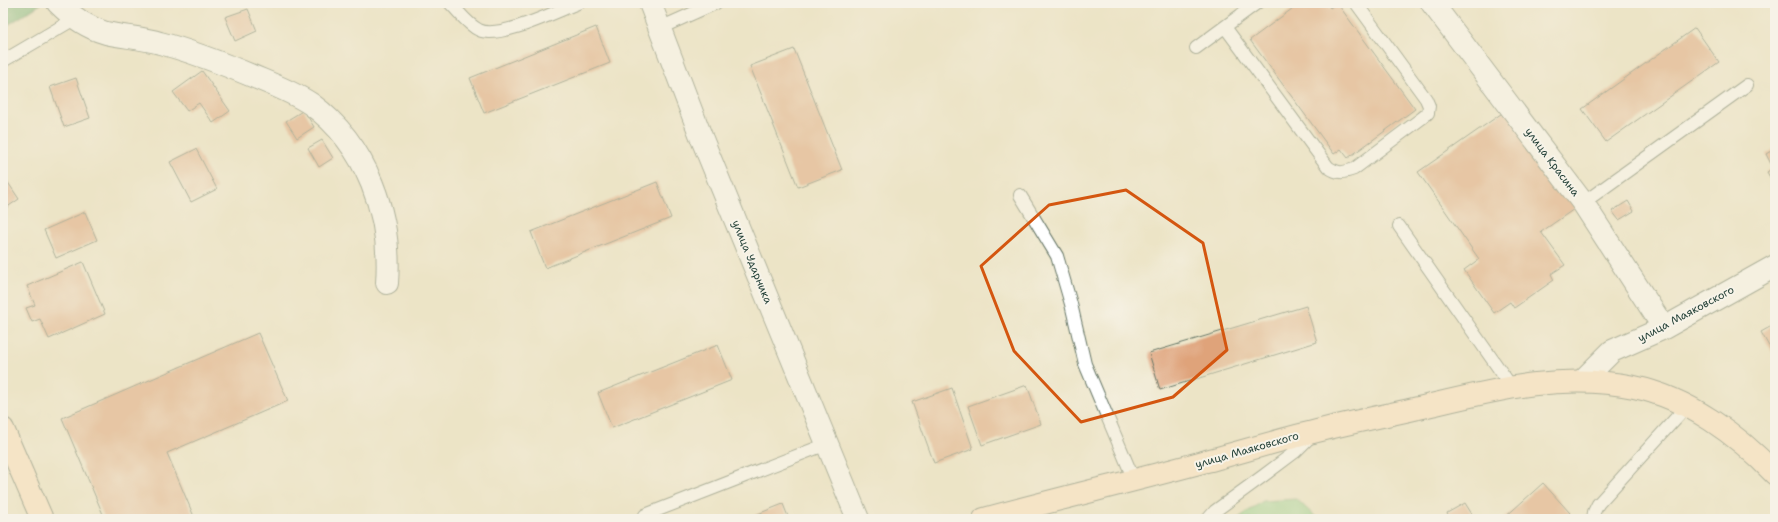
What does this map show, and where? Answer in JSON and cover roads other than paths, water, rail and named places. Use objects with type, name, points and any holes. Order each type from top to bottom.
[{"type":"street","points":[[58,3],[88,26],[105,32],[158,42],[201,55],[291,93],[311,104],[329,119],[342,134],[360,160],[372,183],[383,212],[387,242],[387,283]]},
{"type":"street","name":"улица Ударника","points":[[650,3],[705,146],[858,519]]},
{"type":"street","name":"улица Красина","points":[[1432,3],[1583,203],[1664,328]]},
{"type":"street","name":"улица Маяковского","points":[[1582,381],[1612,351],[1664,328],[1775,266]]},
{"type":"street","name":"улица Маяковского","points":[[984,519],[1204,462],[1316,431],[1511,386],[1550,382],[1582,381],[1635,387],[1669,398],[1739,440],[1774,473]]},
{"type":"street","points":[[3,429],[42,519]]},
{"type":"lane","points":[[450,3],[479,30],[493,33],[509,30],[578,3]]},
{"type":"lane","points":[[660,28],[716,3]]},
{"type":"lane","points":[[1196,48],[1257,3]]},
{"type":"lane","points":[[1225,26],[1328,167],[1335,172],[1344,173],[1354,169],[1422,118],[1428,113],[1429,106],[1426,99],[1356,3]]},
{"type":"lane","points":[[3,61],[76,18]]},
{"type":"lane","points":[[1583,203],[1747,85]]},
{"type":"lane","points":[[1020,196],[1057,256],[1071,304],[1085,364],[1134,480]]},
{"type":"lane","points":[[1398,226],[1511,386]]},
{"type":"lane","points":[[1593,519],[1594,512],[1598,504],[1686,407]]},
{"type":"lane","points":[[1208,519],[1215,511],[1295,452],[1316,431]]},
{"type":"lane","points":[[645,515],[827,444]]}]
